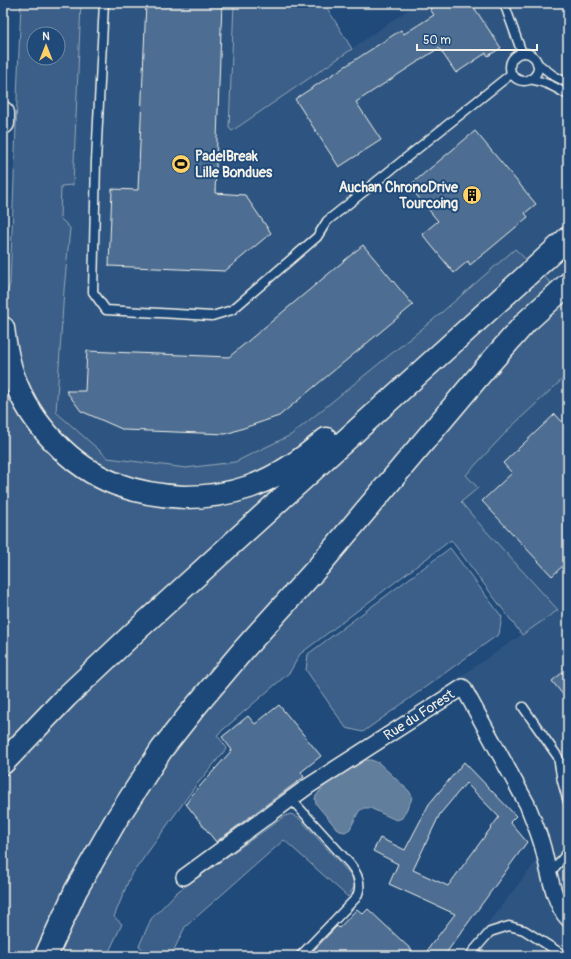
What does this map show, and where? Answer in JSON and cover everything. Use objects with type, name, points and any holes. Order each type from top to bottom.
[{"type":"highway","points":[[3,112],[3,124]]},
{"type":"highway","points":[[3,763],[66,696],[187,583],[568,238]]},
{"type":"highway","points":[[3,328],[5,344],[14,378],[26,404],[58,445],[78,463],[97,475],[116,484],[134,490],[175,496],[205,496],[222,494],[249,487],[272,478],[297,462],[385,388],[525,276]]},
{"type":"highway","points":[[46,956],[76,890],[112,827],[162,750],[196,706],[245,648],[319,566],[526,322],[568,284]]},
{"type":"street","name":"Rue du Forest","points":[[184,877],[307,787],[463,687],[529,809],[538,833],[556,897],[564,915],[568,919]]},
{"type":"lane","points":[[104,3],[96,161],[93,292],[106,310],[212,316],[232,310],[317,237],[327,220],[511,74]]},
{"type":"lane","points":[[504,3],[522,52]]},
{"type":"lane","points":[[522,52],[535,58],[538,68],[534,76],[524,81],[518,80],[514,77],[509,68],[511,60],[517,54],[522,52]]},
{"type":"lane","points":[[537,63],[554,76],[568,83]]},
{"type":"lane","points":[[530,79],[553,85],[568,95]]},
{"type":"lane","points":[[523,708],[558,757],[562,781],[568,802]]},
{"type":"lane","points":[[291,799],[350,864],[359,883],[359,890],[356,898],[300,956]]},
{"type":"lane","points":[[550,873],[568,852]]},
{"type":"lane","points":[[469,956],[490,932],[509,926],[524,930],[565,956]]},
{"type":"shaded area","points":[[21,3],[81,3],[73,185],[61,186],[60,218],[70,228],[64,290],[56,412],[108,458],[186,468],[235,462],[291,435],[434,319],[515,249],[568,299],[568,374],[510,428],[466,475],[478,488],[461,502],[558,610],[522,635],[451,540],[300,654],[290,672],[217,735],[227,748],[194,788],[130,877],[114,917],[122,924],[107,956],[3,956],[3,303],[10,284]]},
{"type":"shaded area","points":[[81,3],[234,3],[229,128],[232,131],[418,3],[568,3],[568,299],[515,249],[434,319],[291,435],[235,462],[186,468],[108,458],[56,412],[64,290],[70,228],[60,218],[61,185],[73,184]]},
{"type":"shaded area","points":[[234,3],[324,3],[352,49],[232,131],[229,128]]},
{"type":"shaded area","points":[[568,374],[568,956],[462,956],[539,858],[528,823],[452,682],[558,610],[461,502],[466,475],[510,428]]},
{"type":"shaded area","points":[[450,548],[502,617],[499,634],[363,732],[346,728],[306,670],[308,654]]},
{"type":"shaded area","points":[[365,760],[371,760],[379,763],[409,791],[412,796],[411,801],[400,819],[396,820],[370,808],[364,808],[359,811],[350,829],[345,832],[340,831],[316,804],[316,796],[338,775],[351,766]]},
{"type":"shaded area","points":[[291,814],[300,819],[352,876],[354,887],[348,897],[284,840],[185,927],[171,956],[151,956],[139,946],[151,919],[177,892],[285,816]]},
{"type":"building","points":[[146,3],[222,3],[215,193],[245,195],[271,233],[225,271],[109,266],[112,189],[138,190]]},
{"type":"building","points":[[439,3],[471,3],[501,48],[488,56],[486,53],[456,73],[439,48],[356,102],[381,140],[339,167],[295,99],[401,30],[404,34],[434,15],[430,9]]},
{"type":"building","name":"Auchan ChronoDrive Tourcoing","points":[[475,131],[536,204],[525,213],[528,217],[470,265],[468,261],[454,273],[422,234],[438,221],[409,186]]},
{"type":"building","points":[[363,245],[413,305],[279,416],[226,434],[124,430],[81,411],[66,391],[85,391],[87,351],[229,357]]},
{"type":"building","points":[[555,414],[568,428],[568,561],[552,576],[482,501],[512,473],[503,463]]},
{"type":"building","points":[[568,668],[568,701],[552,681]]},
{"type":"building","points":[[279,705],[321,756],[301,772],[304,777],[216,842],[186,804],[192,795],[232,750],[222,737],[248,716],[255,724]]},
{"type":"building","points":[[464,762],[516,816],[510,822],[527,842],[444,956],[424,956],[455,914],[389,884],[398,864],[373,851],[380,838],[405,850],[429,804]],"holes":[[[466,783],[499,817],[448,886],[413,870],[440,814]]]},
{"type":"building","points":[[357,909],[363,914],[368,909],[418,956],[308,956],[337,926],[339,928]]},
{"type":"place","name":"PadelBreak Lille Bondues","points":[[181,164]]},
{"type":"place","name":"Auchan ChronoDrive Tourcoing","points":[[472,195]]}]
